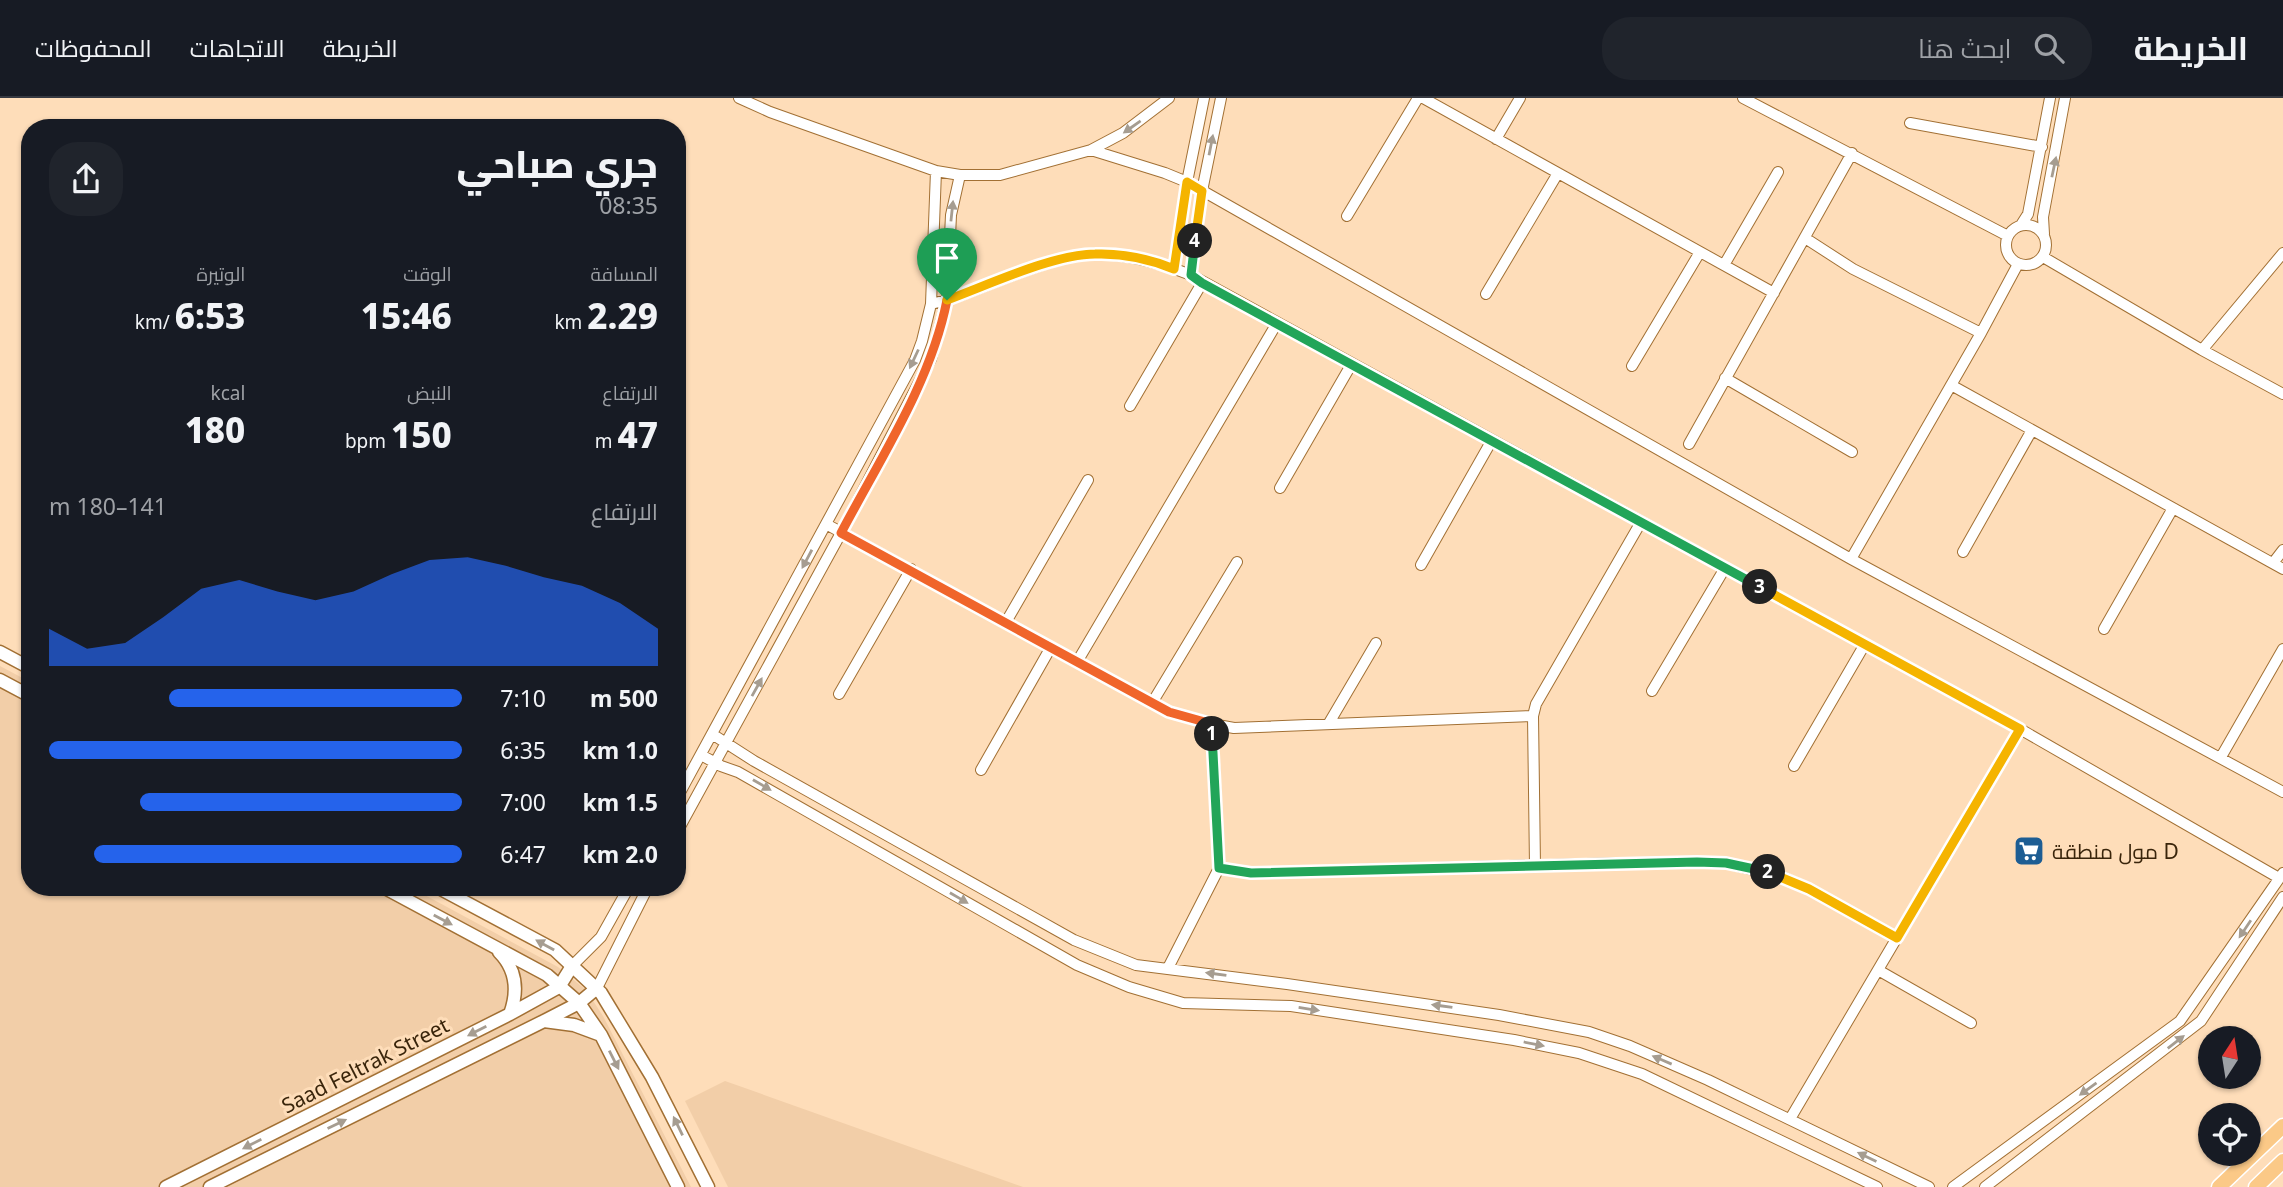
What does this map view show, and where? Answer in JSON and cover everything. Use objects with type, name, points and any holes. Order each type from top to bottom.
[{"type":"main road","points":[[2219,1187],[2283,1126]]},
{"type":"main road","points":[[2256,1187],[2283,1161]]},
{"type":"street","points":[[739,98],[769,112],[936,171],[960,175],[1000,176],[1091,150],[1123,133],[1169,98]]},
{"type":"street","points":[[1174,269],[1203,98]]},
{"type":"street","points":[[1191,275],[1202,191],[1221,98]]},
{"type":"street","points":[[1347,216],[1420,98],[1774,293]]},
{"type":"street","points":[[1496,139],[1520,98]]},
{"type":"street","points":[[1744,98],[2008,236]]},
{"type":"street","points":[[2050,98],[2028,214],[2021,225],[2008,236],[2005,244],[2011,260],[2027,266],[2043,257],[2046,242],[2043,217],[2065,98]]},
{"type":"street","points":[[1910,123],[2042,147]]},
{"type":"street","points":[[1091,150],[1187,182],[1851,559],[2283,792]]},
{"type":"street","points":[[1689,444],[1852,153]]},
{"type":"street","points":[[686,782],[915,360],[931,304],[936,171]]},
{"type":"street","points":[[1486,294],[1558,173]]},
{"type":"street","points":[[1724,265],[1778,173]]},
{"type":"street","points":[[686,815],[841,533],[923,376],[937,342],[947,300],[953,205],[960,175]]},
{"type":"street","points":[[2021,225],[2037,228],[2043,234]]},
{"type":"street","points":[[1805,238],[1853,269],[1981,333]]},
{"type":"street","points":[[1632,366],[1700,252]]},
{"type":"street","points":[[2202,350],[2283,253]]},
{"type":"street","points":[[931,304],[1066,257],[1095,254],[1125,256],[1154,261],[1191,275],[2281,875],[2180,1021],[1954,1187]]},
{"type":"street","points":[[2043,257],[2283,394]]},
{"type":"street","points":[[1851,559],[2018,264]]},
{"type":"street","points":[[1130,406],[1202,283]]},
{"type":"street","points":[[1077,662],[1277,323]]},
{"type":"street","points":[[1280,488],[1352,365]]},
{"type":"street","points":[[1725,379],[1852,452]]},
{"type":"street","points":[[1951,385],[2283,569]]},
{"type":"street","points":[[1963,552],[2032,430]]},
{"type":"street","points":[[1421,565],[1492,440]]},
{"type":"street","points":[[1006,622],[1088,480]]},
{"type":"street","points":[[2104,629],[2173,508]]},
{"type":"street","points":[[1535,866],[1534,716],[1541,693],[1641,522]]},
{"type":"street","points":[[825,524],[1169,712],[1212,724],[1234,728],[1534,716]]},
{"type":"street","points":[[2273,563],[2283,550]]},
{"type":"street","points":[[1152,703],[1237,562]]},
{"type":"street","points":[[1652,691],[1725,568]]},
{"type":"street","points":[[839,694],[911,569]]},
{"type":"street","points":[[1329,723],[1376,643]]},
{"type":"street","points":[[1794,766],[1865,644]]},
{"type":"street","points":[[981,770],[1051,647]]},
{"type":"street","points":[[2221,757],[2283,649]]},
{"type":"street","points":[[0,652],[21,663]]},
{"type":"street","points":[[0,680],[21,691]]},
{"type":"street","points":[[1168,968],[1219,868],[1212,724]]},
{"type":"street","points":[[1790,1119],[2020,729]]},
{"type":"street","points":[[712,734],[754,761],[1085,946],[1136,965],[1499,1015],[1589,1032],[1661,1059],[1929,1187]]},
{"type":"street","points":[[701,755],[738,772],[1077,965],[1129,987],[1183,1003],[1291,1006],[1514,1040],[1579,1053],[1642,1074],[1877,1187]]},
{"type":"street","points":[[1219,868],[1251,873],[1697,862],[1754,868],[1809,889],[1897,938]]},
{"type":"street","points":[[400,896],[547,975],[579,1003],[601,1035],[678,1187]]},
{"type":"street","points":[[454,896],[555,950],[607,999],[647,1067],[708,1187]]},
{"type":"street","points":[[572,967],[601,937],[624,896]]},
{"type":"street","points":[[597,988],[643,896]]},
{"type":"street","points":[[1985,1187],[2202,1021],[2283,897]]},
{"type":"street","points":[[618,908],[633,916]]},
{"type":"street","points":[[494,947],[510,966],[514,978],[515,990],[510,1014]]},
{"type":"street","name":"Saad Feltrak Street","points":[[166,1187],[510,1014],[559,987],[572,967]]},
{"type":"street","points":[[1878,970],[1971,1023]]},
{"type":"street","name":"Saad Feltrak Street","points":[[210,1187],[544,1021],[579,1003],[597,988]]},
{"type":"street","points":[[544,1021],[573,1025],[601,1035]]},
{"type":"street","points":[[452,1043],[461,1062]]},
{"type":"street","points":[[427,1056],[437,1074]]},
{"type":"shaded area","points":[[0,666],[21,677],[21,896],[427,896],[558,967],[586,990],[603,1016],[691,1187],[0,1187]]},
{"type":"shaded area","points":[[725,1081],[1023,1187],[728,1187],[685,1101]]},
{"type":"place","name":"مول منطقة D","points":[[2029,851]]},
{"type":"route","points":[[1187,182],[1202,191],[1191,275],[1202,283],[2020,729],[1897,938],[1782,877],[1726,863],[1251,873],[1219,868],[1212,724],[1169,712],[841,533],[931,359],[947,300],[1066,257],[1095,254],[1125,256],[1154,261],[1174,269],[1187,182]]}]
